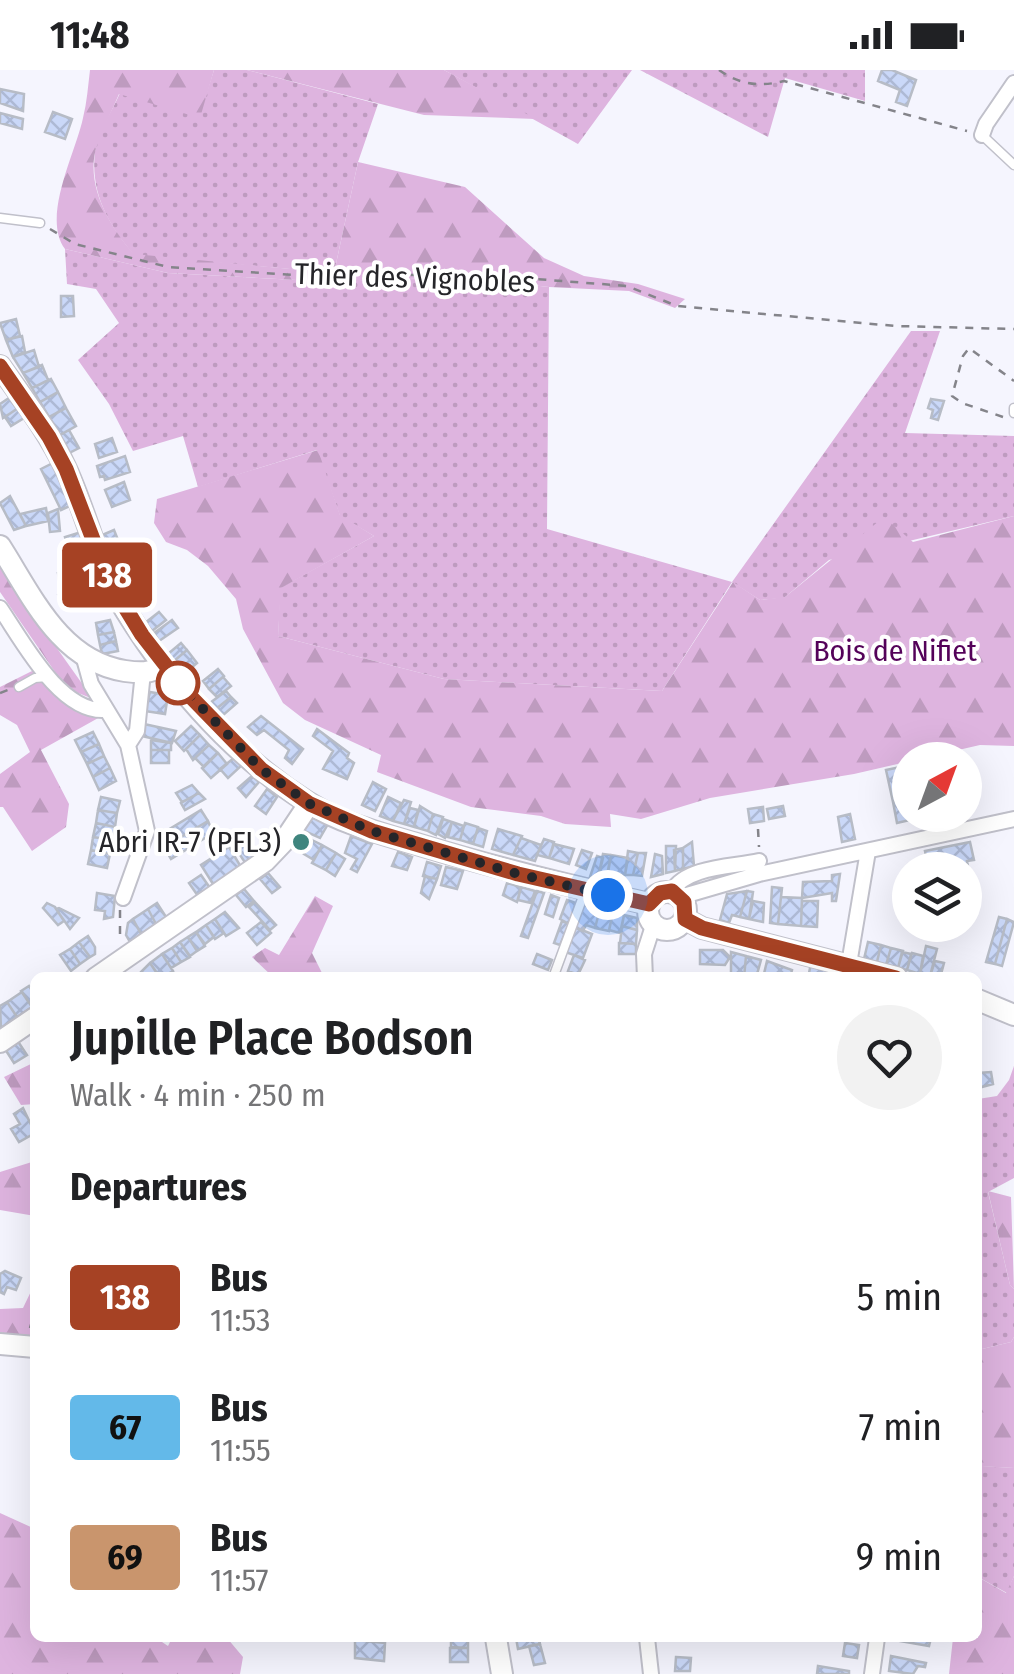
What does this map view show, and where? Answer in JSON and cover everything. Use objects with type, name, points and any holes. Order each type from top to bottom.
[{"type":"street","points":[[982,135],[1014,80],[1010,70]]},
{"type":"street","points":[[0,366],[66,469],[109,581],[153,669],[261,769],[310,804],[372,831],[585,891],[649,904]]},
{"type":"street","points":[[0,546],[50,624],[83,656],[110,668],[153,669]]},
{"type":"street","points":[[0,608],[47,677],[84,706],[105,710]]},
{"type":"street","points":[[83,656],[85,670],[105,710],[128,745],[147,831],[121,904]]},
{"type":"street","points":[[128,745],[137,730],[153,669]]},
{"type":"street","points":[[105,972],[265,860],[285,840],[310,804]]},
{"type":"street","points":[[676,894],[686,910],[685,919],[677,928],[664,931],[653,926],[648,916],[649,904],[660,893],[676,894],[1014,818]]},
{"type":"street","points":[[849,964],[868,852]]},
{"type":"street","points":[[676,894],[682,879],[760,861]]},
{"type":"street","points":[[685,919],[702,928],[876,972]]},
{"type":"street","points":[[645,972],[644,954],[653,926]]},
{"type":"street","points":[[982,1002],[1014,1015]]},
{"type":"street","points":[[0,1042],[30,1021]]},
{"type":"street","points":[[0,1344],[30,1346]]},
{"type":"street","points":[[497,1642],[502,1674]]},
{"type":"street","points":[[647,1642],[651,1674]]},
{"type":"street","points":[[872,1674],[876,1642]]},
{"type":"lane","points":[[982,135],[1014,165]]},
{"type":"lane","points":[[0,218],[40,224]]},
{"type":"lane","points":[[19,686],[47,677]]},
{"type":"lane","points":[[555,972],[585,891]]},
{"type":"path","points":[[719,70],[733,80],[749,84],[784,81],[982,135]]},
{"type":"path","name":"Thier des Vignobles","points":[[40,224],[75,244],[168,266],[341,278],[457,273],[627,286],[677,306],[895,326],[1014,329]]},
{"type":"path","points":[[1013,414],[962,403],[952,396],[969,348],[1014,381]]},
{"type":"path","points":[[758,829],[760,861]]},
{"type":"path","points":[[120,962],[121,904]]},
{"type":"green space","points":[[90,70],[214,70],[200,118],[119,94],[105,126],[94,160],[97,190],[108,218],[134,254],[334,273],[358,162],[465,187],[544,258],[584,276],[638,284],[685,299],[675,308],[629,291],[457,277],[334,282],[168,273],[65,249],[59,236],[58,202],[83,118]]},
{"type":"green space","points":[[214,70],[247,70],[378,104],[358,162],[334,273],[134,255],[109,220],[95,181],[95,152],[120,93],[199,117]]},
{"type":"green space","points":[[247,70],[444,70],[536,119],[424,115]]},
{"type":"green space","points":[[444,70],[632,70],[578,144]]},
{"type":"green space","points":[[640,70],[865,70],[865,101],[785,78],[768,137]]},
{"type":"green space","points":[[65,249],[168,273],[334,282],[457,277],[549,287],[547,529],[732,582],[662,691],[444,679],[278,636],[280,588],[374,536],[340,516],[317,450],[198,487],[183,436],[133,451],[109,404],[78,360],[119,323],[96,289],[67,284]]},
{"type":"green space","points":[[911,331],[940,331],[905,433],[1014,436],[1014,516],[829,560],[784,598],[760,600],[732,582]]},
{"type":"green space","name":"Bois de Nifiet","points":[[318,450],[340,515],[374,536],[281,588],[278,636],[444,679],[662,691],[733,582],[760,600],[785,597],[884,517],[913,542],[1014,516],[1014,746],[892,742],[892,765],[710,798],[641,819],[610,814],[611,827],[565,824],[541,816],[471,807],[377,772],[381,755],[305,720],[283,703],[243,629],[236,599],[208,566],[187,550],[166,542],[154,523],[157,499]]},
{"type":"green space","points":[[0,568],[93,699],[66,688],[0,592]]},
{"type":"green space","points":[[34,670],[73,706],[100,717],[41,750],[69,804],[66,827],[32,851],[0,807],[0,774],[30,752],[17,725],[0,715],[0,687]]},
{"type":"green space","points":[[315,896],[333,906],[312,953],[322,972],[268,972],[252,957],[265,948],[279,955]]},
{"type":"green space","points":[[30,1064],[30,1104],[21,1105],[4,1077]]},
{"type":"green space","points":[[1014,1066],[1014,1178],[988,1192],[1014,1289],[1014,1337],[1011,1342],[982,1349],[982,1098],[997,1096]]},
{"type":"green space","points":[[30,1163],[30,1215],[0,1210],[0,1172]]},
{"type":"green space","points":[[988,1191],[1011,1197],[1014,1289],[1010,1285]]},
{"type":"green space","points":[[30,1293],[30,1339],[0,1334],[0,1309],[23,1308]]},
{"type":"green space","points":[[1014,1337],[1014,1468],[982,1466],[982,1349],[1011,1342]]},
{"type":"green space","points":[[982,1466],[1014,1468],[1014,1576],[1007,1593],[982,1579]]},
{"type":"green space","points":[[0,1513],[30,1527],[30,1642],[162,1642],[168,1646],[170,1642],[230,1642],[243,1657],[240,1674],[0,1674]]},
{"type":"green space","points":[[1014,1576],[1014,1674],[949,1674],[953,1642],[982,1642],[982,1579],[1006,1593]]},
{"type":"building","points":[[882,70],[916,80],[907,106],[896,102],[900,90],[878,81]]},
{"type":"building","points":[[0,89],[24,94],[23,111],[0,103]]},
{"type":"building","points":[[53,112],[72,119],[65,139],[45,132]]},
{"type":"building","points":[[0,113],[23,119],[22,129],[0,123]]},
{"type":"building","points":[[61,296],[73,296],[74,316],[61,317]]},
{"type":"building","points":[[16,319],[20,336],[6,340],[0,323]]},
{"type":"building","points":[[22,336],[25,352],[13,357],[6,340]]},
{"type":"building","points":[[34,350],[39,367],[23,373],[13,357]]},
{"type":"building","points":[[42,365],[48,380],[32,388],[23,373]]},
{"type":"building","points":[[51,379],[58,392],[40,402],[32,388]]},
{"type":"building","points":[[58,392],[66,408],[49,417],[40,402]]},
{"type":"building","points":[[9,398],[17,409],[3,418],[0,404]]},
{"type":"building","points":[[931,399],[944,401],[938,420],[931,418]]},
{"type":"building","points":[[18,408],[24,418],[11,426],[5,417]]},
{"type":"building","points":[[66,408],[76,426],[60,435],[49,417]]},
{"type":"building","points":[[69,430],[79,448],[69,453],[60,435]]},
{"type":"building","points":[[112,438],[117,452],[99,458],[95,444]]},
{"type":"building","points":[[125,456],[130,472],[105,480],[100,477],[97,466]]},
{"type":"building","points":[[55,462],[72,505],[61,510],[41,469]]},
{"type":"building","points":[[124,482],[130,500],[112,507],[105,490]]},
{"type":"building","points":[[10,496],[26,526],[14,530],[0,503]]},
{"type":"building","points":[[46,508],[48,521],[26,526],[20,514]]},
{"type":"building","points":[[58,509],[60,531],[50,532],[48,513]]},
{"type":"building","points":[[114,530],[120,545],[106,552],[100,536]]},
{"type":"building","points":[[81,532],[88,555],[73,560],[65,537]]},
{"type":"building","points":[[88,555],[92,567],[77,572],[73,560]]},
{"type":"building","points":[[127,562],[134,574],[120,582],[113,569]]},
{"type":"building","points":[[72,571],[77,583],[60,586],[58,573]]},
{"type":"building","points":[[76,591],[78,602],[68,604],[59,595]]},
{"type":"building","points":[[159,612],[166,620],[152,631],[145,623]]},
{"type":"building","points":[[110,620],[114,632],[98,635],[96,623]]},
{"type":"building","points":[[172,620],[178,628],[159,641],[154,633]]},
{"type":"building","points":[[114,632],[116,641],[100,645],[98,635]]},
{"type":"building","points":[[116,641],[118,651],[102,654],[100,645]]},
{"type":"building","points":[[181,643],[187,650],[174,661],[168,654]]},
{"type":"building","points":[[187,650],[197,663],[185,673],[174,661]]},
{"type":"building","points":[[218,669],[224,676],[209,689],[203,681]]},
{"type":"building","points":[[223,677],[231,686],[217,697],[209,689]]},
{"type":"building","points":[[226,691],[231,697],[216,709],[210,703]]},
{"type":"building","points":[[150,692],[168,695],[165,714],[145,711]]},
{"type":"building","points":[[231,697],[237,703],[222,716],[216,709]]},
{"type":"building","points":[[261,716],[303,749],[292,764],[285,758],[289,750],[264,730],[257,735],[248,727]]},
{"type":"building","points":[[144,724],[176,731],[172,743],[142,736]]},
{"type":"building","points":[[191,726],[200,735],[184,751],[175,741]]},
{"type":"building","points":[[317,729],[349,753],[347,758],[354,763],[347,779],[323,769],[333,751],[313,736]]},
{"type":"building","points":[[93,732],[99,744],[81,752],[75,740]]},
{"type":"building","points":[[200,735],[209,745],[193,760],[186,749]]},
{"type":"building","points":[[151,740],[171,743],[171,750],[151,750]]},
{"type":"building","points":[[99,744],[104,756],[87,764],[81,752]]},
{"type":"building","points":[[209,745],[218,753],[204,767],[195,758]]},
{"type":"building","points":[[151,750],[169,750],[169,763],[151,763]]},
{"type":"building","points":[[218,753],[227,764],[211,778],[202,768]]},
{"type":"building","points":[[104,756],[110,768],[93,777],[87,764]]},
{"type":"building","points":[[234,758],[241,766],[228,778],[220,769]]},
{"type":"building","points":[[110,768],[116,781],[99,790],[93,777]]},
{"type":"building","points":[[892,769],[892,797],[886,770]]},
{"type":"building","points":[[252,776],[259,782],[246,797],[238,788]]},
{"type":"building","points":[[373,782],[386,789],[375,811],[362,805]]},
{"type":"building","points":[[192,785],[199,793],[182,802],[176,793]]},
{"type":"building","points":[[267,789],[277,797],[266,814],[255,806]]},
{"type":"building","points":[[199,793],[205,799],[185,810],[181,803]]},
{"type":"building","points":[[101,797],[120,801],[117,813],[98,810]]},
{"type":"building","points":[[388,797],[401,803],[393,821],[380,816]]},
{"type":"building","points":[[404,800],[411,802],[404,824],[393,821]]},
{"type":"building","points":[[420,806],[433,814],[428,831],[414,827]]},
{"type":"building","points":[[783,806],[785,816],[769,819],[767,809]]},
{"type":"building","points":[[763,807],[764,821],[750,823],[748,809]]},
{"type":"building","points":[[410,808],[418,810],[414,827],[404,824]]},
{"type":"building","points":[[98,810],[117,813],[115,827],[96,823]]},
{"type":"building","points":[[201,810],[208,821],[164,847],[158,836]]},
{"type":"building","points":[[433,814],[443,817],[436,835],[428,831]]},
{"type":"building","points":[[850,814],[855,839],[842,842],[838,817]]},
{"type":"building","points":[[314,816],[328,824],[320,838],[302,830]]},
{"type":"building","points":[[443,819],[452,822],[445,838],[438,834]]},
{"type":"building","points":[[208,821],[213,833],[171,859],[164,847]]},
{"type":"building","points":[[452,822],[464,826],[460,840],[448,837]]},
{"type":"building","points":[[96,823],[115,827],[112,840],[93,837]]},
{"type":"building","points":[[465,823],[478,827],[473,844],[460,840]]},
{"type":"building","points":[[478,828],[487,831],[483,847],[473,844]]},
{"type":"building","points":[[498,829],[522,836],[513,855],[492,849]]},
{"type":"building","points":[[351,836],[372,844],[357,872],[351,869],[357,859],[345,853]]},
{"type":"building","points":[[93,837],[112,840],[110,854],[91,850]]},
{"type":"building","points":[[521,838],[541,845],[535,861],[513,855]]},
{"type":"building","points":[[544,839],[554,842],[549,858],[537,855]]},
{"type":"building","points":[[312,840],[322,845],[314,860],[304,854]]},
{"type":"building","points":[[692,842],[694,866],[683,869],[683,848]]},
{"type":"building","points":[[970,842],[972,852],[925,852]]},
{"type":"building","points":[[244,844],[255,857],[246,864],[236,849]]},
{"type":"building","points":[[554,844],[574,849],[569,864],[549,858]]},
{"type":"building","points":[[322,845],[336,853],[326,870],[312,863]]},
{"type":"building","points":[[666,846],[676,846],[675,871],[666,873]]},
{"type":"building","points":[[229,847],[241,867],[213,884],[201,865]]},
{"type":"building","points":[[683,848],[683,869],[675,871],[674,850]]},
{"type":"building","points":[[91,850],[110,854],[107,868],[88,864]]},
{"type":"building","points":[[582,850],[592,853],[586,869],[576,865]]},
{"type":"building","points":[[628,851],[638,853],[633,875],[625,875]]},
{"type":"building","points":[[398,852],[412,857],[407,870],[392,866]]},
{"type":"building","points":[[336,853],[345,859],[335,876],[326,870]]},
{"type":"building","points":[[638,853],[646,853],[642,876],[633,875]]},
{"type":"building","points":[[603,854],[611,855],[606,880],[598,878]]},
{"type":"building","points":[[655,854],[662,856],[663,874],[651,877]]},
{"type":"building","points":[[611,855],[628,858],[625,875],[608,873]]},
{"type":"building","points":[[597,856],[603,858],[598,878],[590,877]]},
{"type":"building","points":[[427,862],[441,866],[437,879],[423,876]]},
{"type":"building","points":[[446,867],[463,871],[457,889],[441,885]]},
{"type":"building","points":[[268,873],[280,887],[272,893],[260,879]]},
{"type":"building","points":[[840,874],[836,901],[832,901],[832,893],[802,898],[803,882],[832,881],[832,875]]},
{"type":"building","points":[[201,875],[210,888],[198,896],[189,883]]},
{"type":"building","points":[[425,876],[437,879],[429,899],[421,893]]},
{"type":"building","points":[[507,883],[521,887],[517,902],[503,895]]},
{"type":"building","points":[[521,887],[535,891],[531,903],[518,900]]},
{"type":"building","points":[[772,887],[782,888],[778,924],[770,923]]},
{"type":"building","points":[[244,889],[254,901],[246,907],[236,895]]},
{"type":"building","points":[[537,891],[544,893],[528,938],[521,936]]},
{"type":"building","points":[[747,891],[753,892],[749,919],[740,917]]},
{"type":"building","points":[[747,891],[740,917],[732,915],[729,923],[720,920],[727,894]]},
{"type":"building","points":[[97,893],[115,896],[113,917],[104,919],[105,911],[95,910]]},
{"type":"building","points":[[551,895],[559,898],[553,917],[545,914]]},
{"type":"building","points":[[781,897],[802,898],[801,926],[778,924]]},
{"type":"building","points":[[567,900],[576,903],[569,924],[560,919]]},
{"type":"building","points":[[753,901],[764,903],[763,922],[749,919]]},
{"type":"building","points":[[802,901],[818,901],[817,927],[801,926]]},
{"type":"building","points":[[255,902],[276,925],[270,930],[249,907]]},
{"type":"building","points":[[47,903],[55,907],[64,921],[58,925],[43,908]]},
{"type":"building","points":[[157,903],[166,917],[156,924],[148,909]]},
{"type":"building","points":[[582,905],[600,909],[595,928],[586,925],[583,931],[574,927]]},
{"type":"building","points":[[56,909],[79,918],[70,929]]},
{"type":"building","points":[[148,909],[156,924],[141,934],[133,919]]},
{"type":"building","points":[[600,909],[613,912],[609,931],[595,928]]},
{"type":"building","points":[[225,912],[239,928],[226,936],[215,919]]},
{"type":"building","points":[[613,912],[624,915],[620,933],[609,930]]},
{"type":"building","points":[[624,915],[637,918],[637,930],[622,926]]},
{"type":"building","points":[[999,917],[1007,919],[995,964],[986,962]]},
{"type":"building","points":[[133,919],[141,934],[130,942],[126,935]]},
{"type":"building","points":[[215,919],[224,933],[215,939],[206,925]]},
{"type":"building","points":[[1007,919],[1014,922],[1002,966],[995,964]]},
{"type":"building","points":[[562,921],[569,924],[560,945],[554,943]]},
{"type":"building","points":[[261,922],[271,933],[257,945],[247,933]]},
{"type":"building","points":[[206,925],[214,937],[205,944],[196,932]]},
{"type":"building","points":[[622,926],[637,930],[636,944],[620,943]]},
{"type":"building","points":[[574,927],[592,934],[583,958],[565,952]]},
{"type":"building","points":[[196,932],[205,946],[197,951],[188,937]]},
{"type":"building","points":[[88,936],[95,947],[95,954],[90,957],[79,942]]},
{"type":"building","points":[[188,937],[197,951],[190,956],[180,942]]},
{"type":"building","points":[[79,942],[90,957],[80,964],[70,949]]},
{"type":"building","points":[[180,942],[190,957],[181,962],[172,948]]},
{"type":"building","points":[[868,942],[881,945],[877,962],[864,959]]},
{"type":"building","points":[[619,943],[636,944],[636,954],[619,954]]},
{"type":"building","points":[[881,945],[891,948],[886,965],[877,962]]},
{"type":"building","points":[[926,946],[937,949],[931,972],[920,972]]},
{"type":"building","points":[[172,948],[181,962],[171,968],[162,954]]},
{"type":"building","points":[[891,948],[903,951],[898,968],[886,965]]},
{"type":"building","points":[[70,949],[80,964],[71,971],[60,955]]},
{"type":"building","points":[[700,950],[723,950],[730,957],[725,965],[700,964]]},
{"type":"building","points":[[731,952],[746,956],[745,972],[731,972]]},
{"type":"building","points":[[902,952],[911,954],[907,970],[898,968]]},
{"type":"building","points":[[912,953],[923,956],[920,972],[907,970]]},
{"type":"building","points":[[162,954],[173,971],[156,972],[150,963]]},
{"type":"building","points":[[537,954],[552,960],[548,970],[533,964]]},
{"type":"building","points":[[574,955],[585,960],[579,972],[568,971]]},
{"type":"building","points":[[746,956],[761,960],[758,972],[745,972]]},
{"type":"building","points":[[767,961],[792,970],[792,972],[764,972]]},
{"type":"building","points":[[935,961],[944,963],[942,972],[931,972]]},
{"type":"building","points":[[150,963],[156,972],[141,972]]},
{"type":"building","points":[[811,963],[840,971],[840,972],[809,972]]},
{"type":"building","points":[[29,986],[30,1004],[21,991]]},
{"type":"building","points":[[22,992],[30,1008],[17,1017],[7,1002]]},
{"type":"building","points":[[7,1002],[17,1017],[1,1028],[0,1006]]},
{"type":"building","points":[[17,1040],[27,1055],[14,1063],[5,1049]]},
{"type":"building","points":[[991,1072],[993,1084],[982,1087],[982,1073]]},
{"type":"building","points":[[23,1108],[30,1123],[30,1136],[19,1142],[11,1129],[20,1124],[14,1114]]},
{"type":"building","points":[[5,1271],[21,1278],[16,1290],[7,1287],[4,1294],[0,1292],[0,1274]]},
{"type":"building","points":[[355,1642],[385,1643],[384,1661],[355,1658]]},
{"type":"building","points":[[451,1642],[468,1642],[468,1648],[451,1647]]},
{"type":"building","points":[[517,1642],[540,1644],[518,1649]]},
{"type":"building","points":[[845,1643],[859,1645],[857,1658],[843,1656]]},
{"type":"building","points":[[540,1644],[545,1663],[534,1665],[529,1646]]},
{"type":"building","points":[[450,1648],[468,1648],[468,1662],[450,1662]]},
{"type":"building","points":[[891,1656],[926,1663],[925,1667],[918,1666],[913,1674],[889,1671]]},
{"type":"building","points":[[676,1657],[691,1658],[690,1671],[675,1671]]},
{"type":"building","points":[[818,1666],[849,1671],[849,1674],[817,1674]]},
{"type":"bus line","name":"138","points":[[0,366],[49,437],[66,469],[109,581],[163,665],[261,769],[310,804],[372,831],[585,891],[649,904],[660,893],[672,891],[684,902],[685,919],[702,928],[876,972]]},
{"type":"place","name":"Abri IR-7 (PFL3)","points":[[301,842]]},
{"type":"route","points":[[178,683],[261,769],[310,804],[372,831],[518,874],[608,895]]}]
